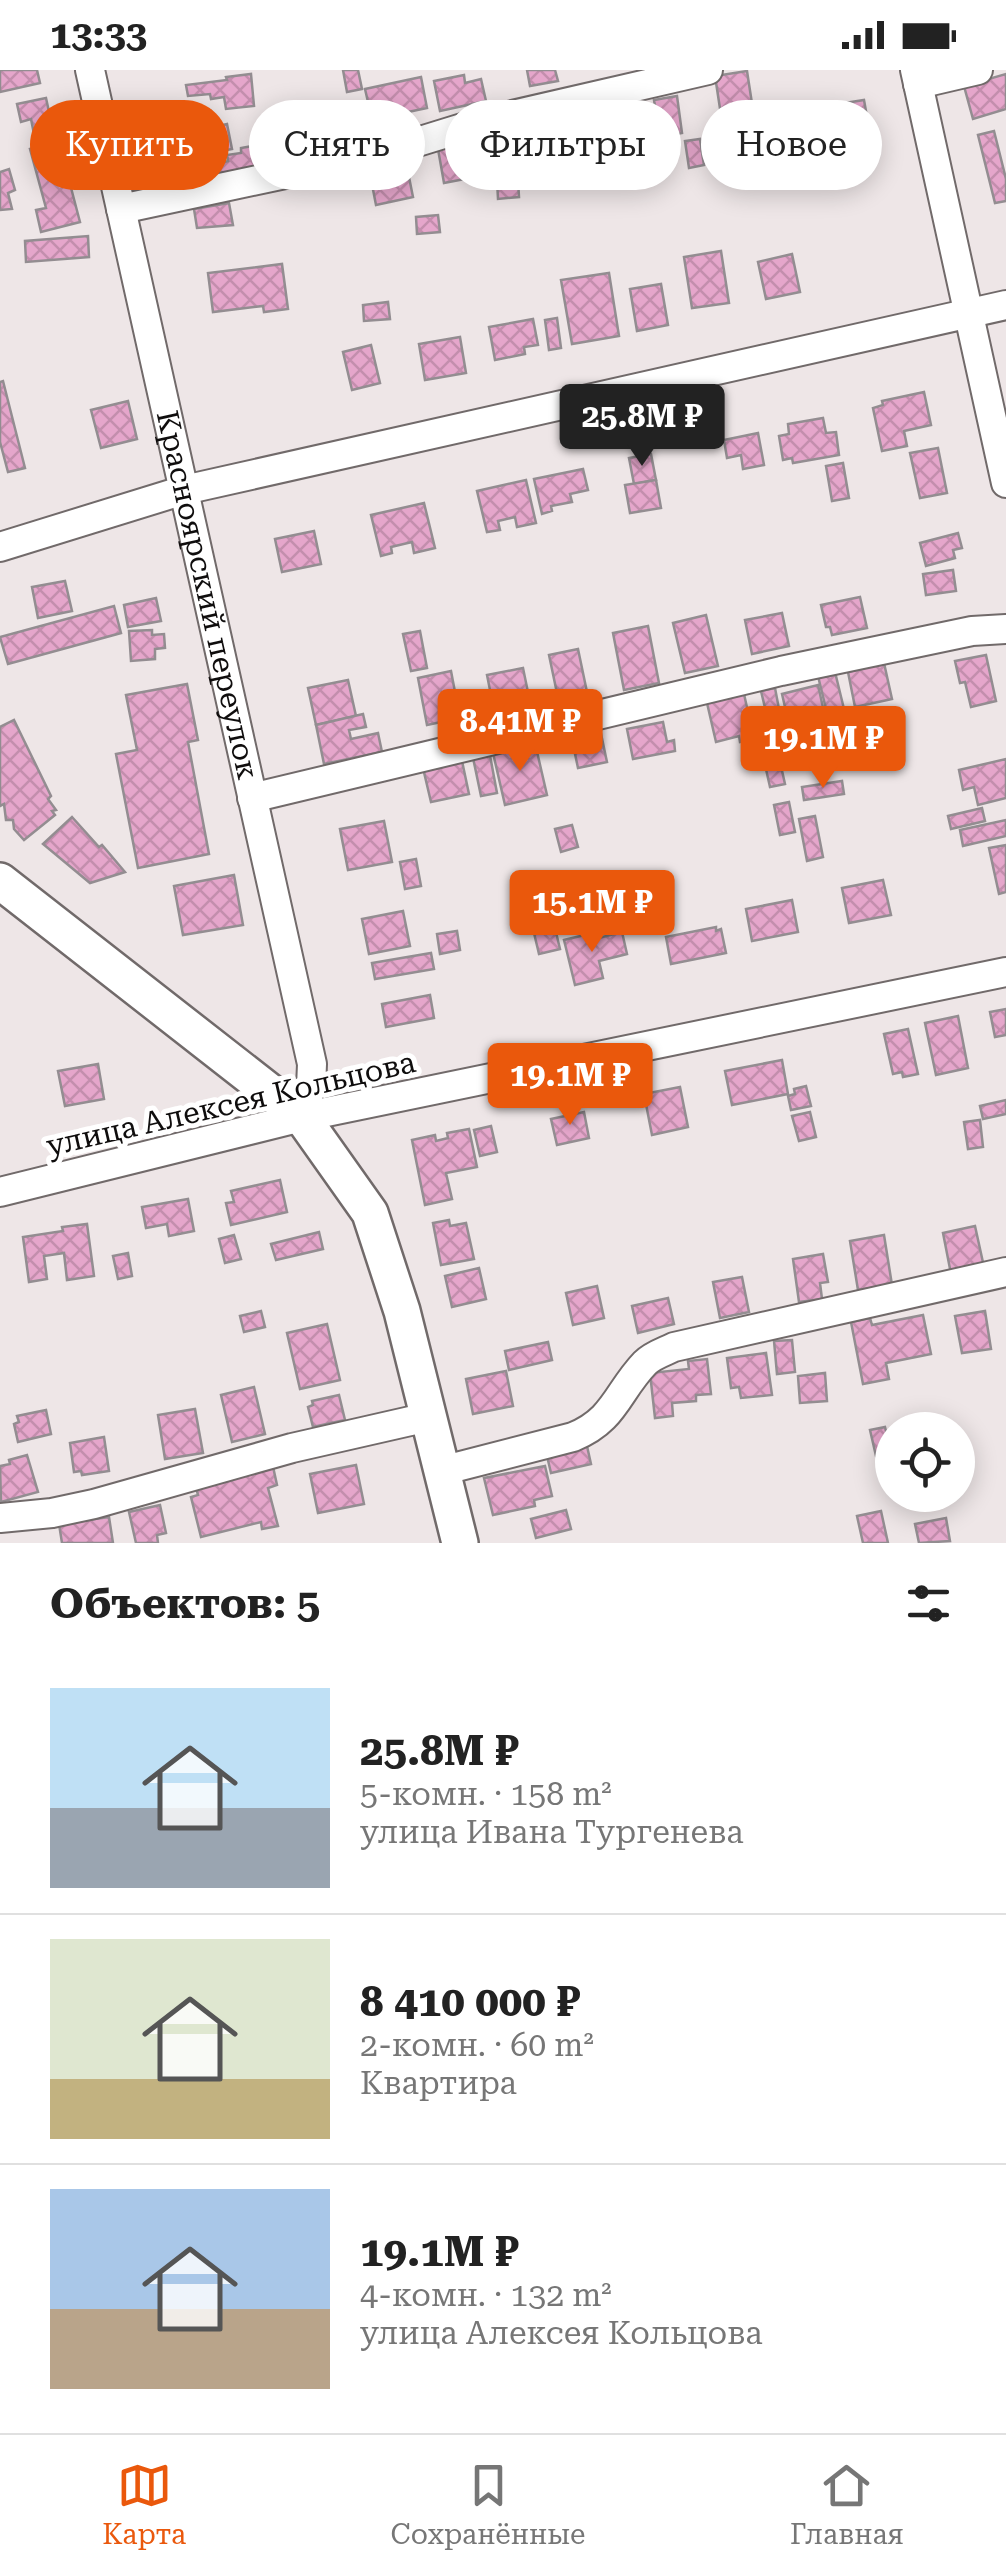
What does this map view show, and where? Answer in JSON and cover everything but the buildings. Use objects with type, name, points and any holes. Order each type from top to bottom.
[{"type":"main road","points":[[0,880],[302,1117],[370,1213],[402,1310],[460,1543]]},
{"type":"street","name":"Красноярский переулок","points":[[90,70],[312,1064],[311,1087],[302,1117]]},
{"type":"street","points":[[121,209],[338,163],[482,122],[708,70]]},
{"type":"street","points":[[978,70],[915,75],[1006,483]]},
{"type":"street","points":[[0,547],[184,490],[1006,305]]},
{"type":"street","points":[[252,798],[781,671],[972,631],[1006,629]]},
{"type":"street","name":"улица Алексея Кольцова","points":[[0,1192],[302,1117],[1006,972]]},
{"type":"street","points":[[442,1471],[587,1431],[609,1414],[650,1359],[674,1347],[1006,1272]]},
{"type":"street","points":[[0,1518],[94,1504],[292,1448],[428,1418]]}]
